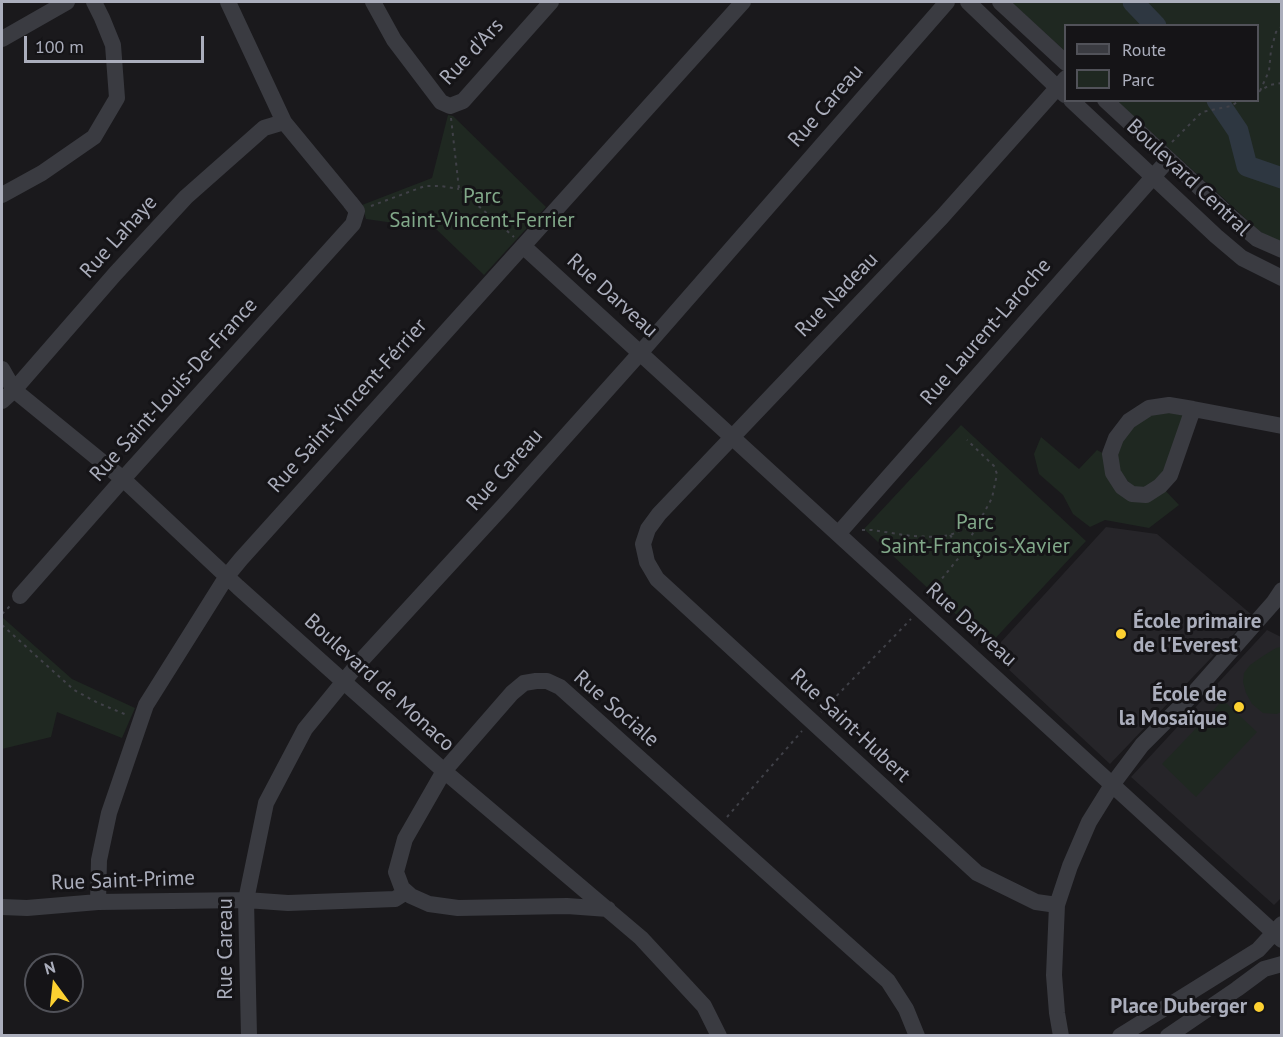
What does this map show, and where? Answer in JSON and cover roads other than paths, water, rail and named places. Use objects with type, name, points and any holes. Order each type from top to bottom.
[{"type":"street","points":[[2,39],[67,2]]},
{"type":"street","points":[[2,195],[42,173],[94,137],[117,98],[114,45],[94,2]]},
{"type":"street","points":[[228,2],[284,122]]},
{"type":"street","name":"Rue d'Ars","points":[[373,2],[394,40],[441,102],[450,106],[463,100],[534,8],[551,2]]},
{"type":"street","name":"Rue Saint-Vincent-Férrier","points":[[98,902],[99,860],[109,813],[146,705],[227,576],[743,2]]},
{"type":"street","name":"Rue Careau","points":[[249,1035],[246,900],[266,803],[305,729],[358,664],[641,352],[947,2]]},
{"type":"street","points":[[968,2],[1063,87]]},
{"type":"street","points":[[1000,2],[1064,62]]},
{"type":"street","name":"Rue Nadeau","points":[[643,544],[648,529],[658,514],[1063,87]]},
{"type":"street","name":"Boulevard Central","points":[[1073,102],[1242,258],[1281,278]]},
{"type":"street","name":"Boulevard Central","points":[[1107,102],[1167,154],[1257,240],[1281,250]]},
{"type":"street","name":"Rue Saint-Louis-De-France","points":[[20,596],[353,224],[357,211],[284,122]]},
{"type":"street","name":"Rue Lahaye","points":[[8,395],[186,197],[264,129],[284,122]]},
{"type":"street","name":"Rue Laurent-Laroche","points":[[840,532],[1153,178],[1167,154]]},
{"type":"street","name":"Rue Darveau","points":[[523,246],[732,438],[840,532],[919,609],[1112,785],[1279,932]]},
{"type":"street","name":"Boulevard de Monaco","points":[[2,369],[8,395],[123,479],[444,771],[641,938],[704,1006],[719,1035]]},
{"type":"street","points":[[1193,409],[1170,475],[1165,481],[1146,495],[1132,494],[1122,487],[1113,473],[1110,454],[1116,438],[1129,421],[1149,408],[1169,405],[1193,409],[1281,426]]},
{"type":"street","name":"Rue Saint-Hubert","points":[[643,544],[647,562],[657,579],[977,873],[1036,902],[1057,905]]},
{"type":"street","points":[[1061,1035],[1054,975],[1057,905],[1070,866],[1089,822],[1112,785],[1142,745],[1192,695],[1274,602],[1281,590]]},
{"type":"street","name":"Rue Sociale","points":[[406,892],[396,872],[405,839],[444,771],[512,693],[524,683],[547,681],[560,687],[888,981],[906,1009],[917,1035]]},
{"type":"street","points":[[406,892],[429,904],[459,908],[567,906],[608,909]]},
{"type":"street","name":"Rue Saint-Prime","points":[[2,907],[27,908],[98,902],[246,900],[288,903],[395,899],[406,892]]},
{"type":"street","points":[[1120,1035],[1258,950],[1279,932]]},
{"type":"street","points":[[1168,1035],[1264,969],[1281,964]]},
{"type":"street","points":[[1225,971],[1237,989]]},
{"type":"waterway","points":[[1133,2],[1154,24]]},
{"type":"waterway","points":[[1218,102],[1238,131],[1247,166],[1282,178]]},
{"type":"place","name":"École primaire de l'Everest","points":[[1121,634]]},
{"type":"place","name":"École de la Mosaïque","points":[[1239,707]]},
{"type":"place","name":"Place Duberger","points":[[1259,1007]]},
{"type":"park label","name":"Parc Saint-Vincent-Ferrier","points":[[482,209]]},
{"type":"park label","name":"Parc Saint-François-Xavier","points":[[975,535]]}]
